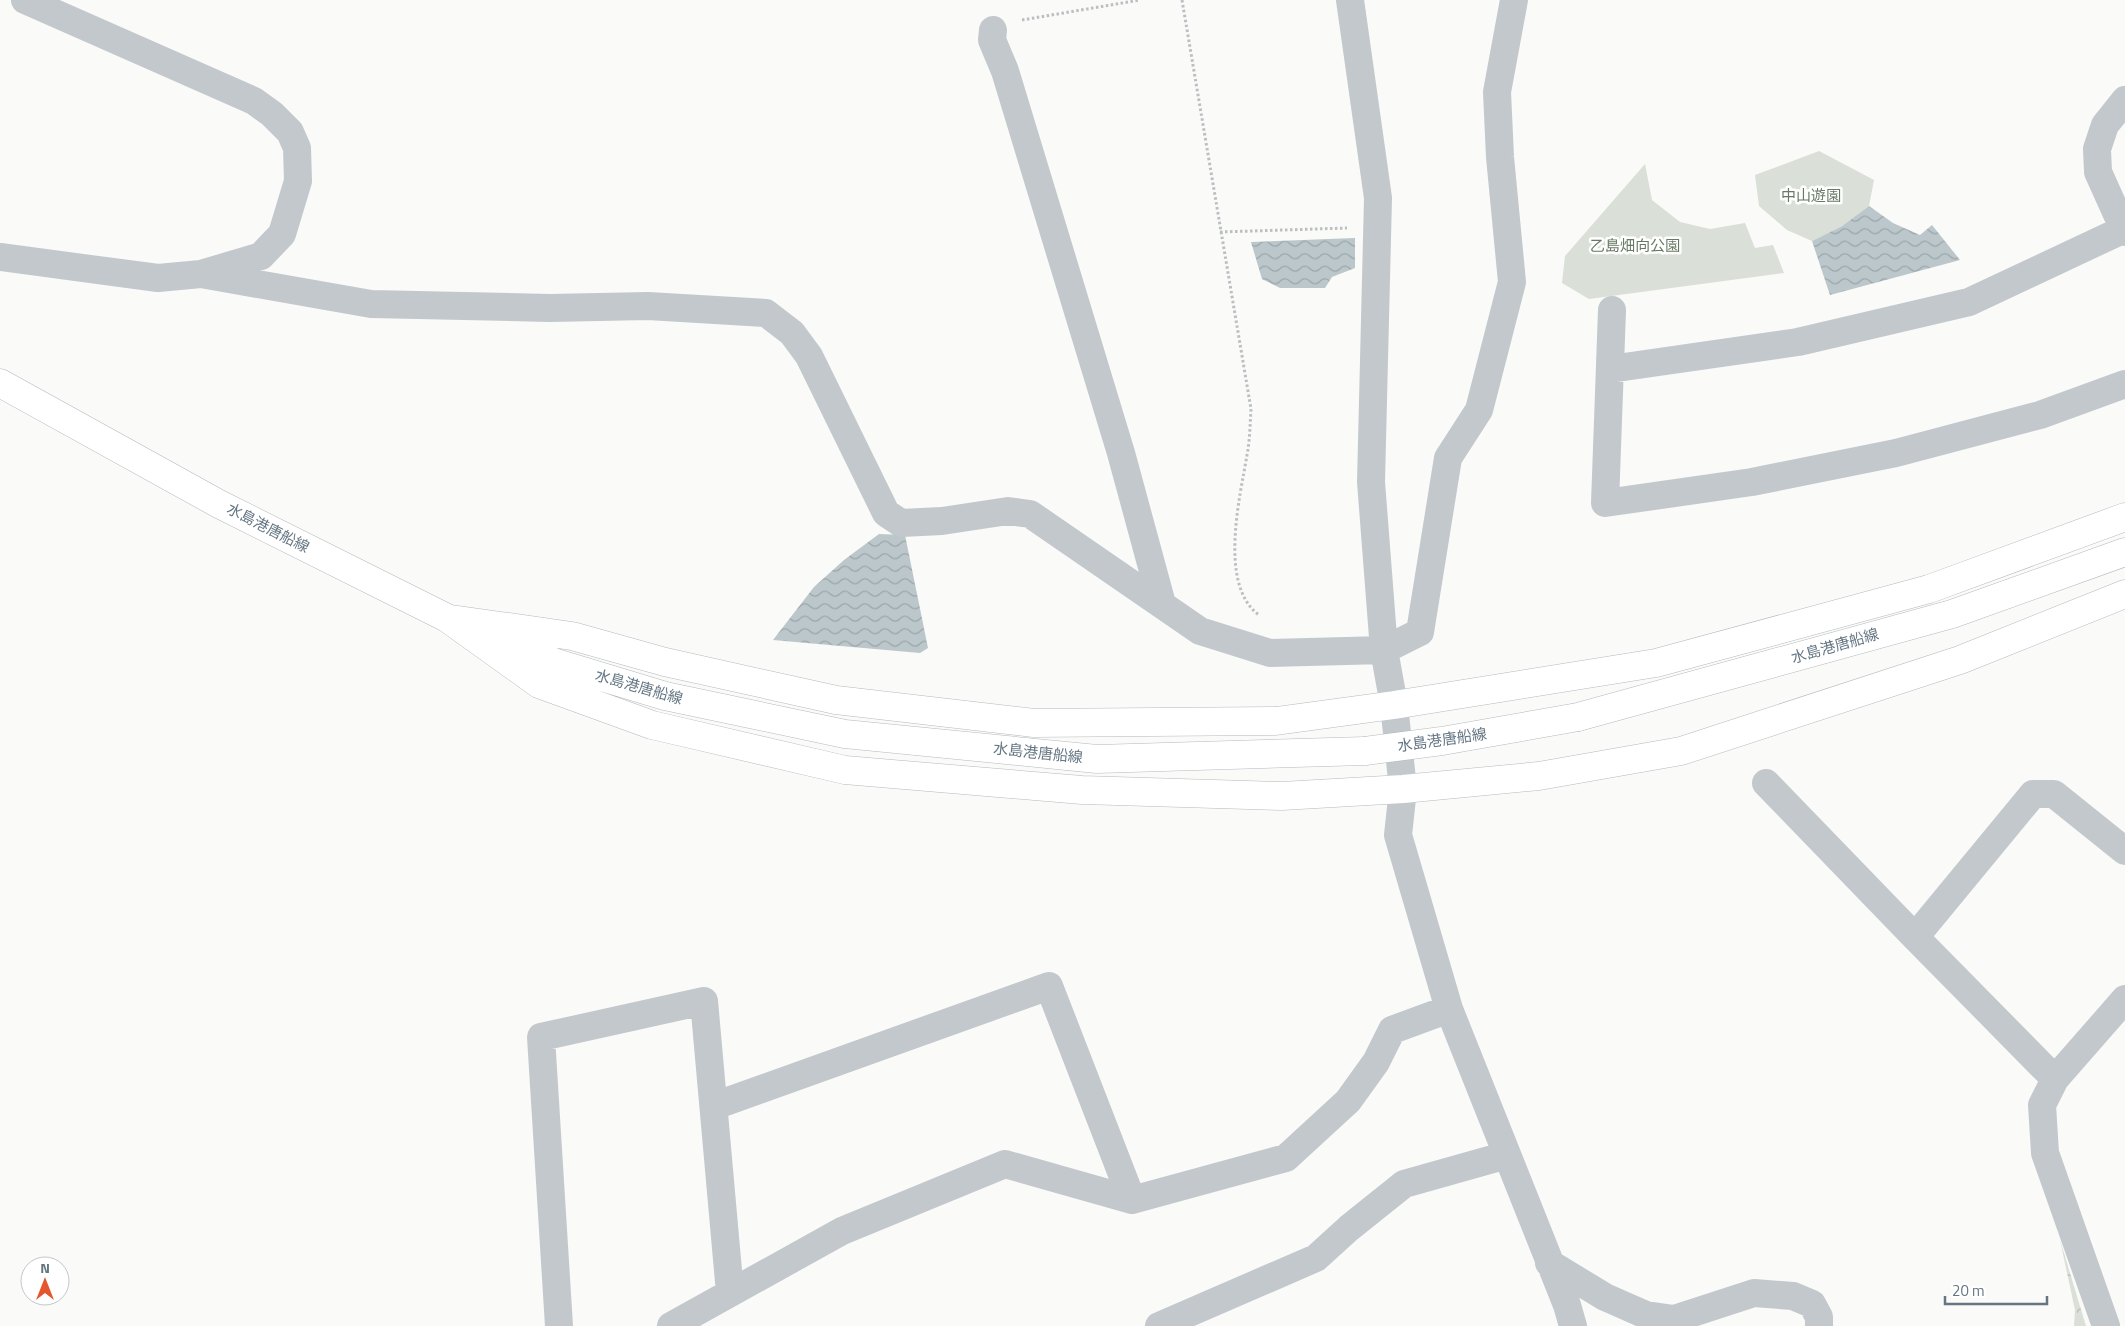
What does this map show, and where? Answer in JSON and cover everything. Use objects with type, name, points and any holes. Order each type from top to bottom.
[{"type":"main road","name":"水島港唐船線","points":[[0,383],[51,413],[219,504],[448,618],[556,663],[665,696],[844,734],[1098,759],[1366,751],[1442,741],[1578,717],[1952,614],[2125,552]]},
{"type":"main road","points":[[448,618],[572,636],[665,662],[836,700],[1034,723],[1276,721],[1394,705],[1656,663],[1929,589],[2125,517]]},
{"type":"main road","points":[[448,618],[538,684],[652,725],[845,770],[1092,790],[1282,796],[1403,789],[1539,776],[1681,751],[1960,660],[2125,594]]},
{"type":"street","points":[[0,257],[158,278],[201,274],[261,256],[282,234],[298,182],[297,148],[290,132],[272,114],[254,102],[25,0]]},
{"type":"street","points":[[1350,0],[1378,198],[1371,482],[1384,650],[1394,705],[1403,789],[1398,835],[1449,1009],[1567,1305],[1573,1326]]},
{"type":"street","points":[[201,274],[371,304],[550,308],[648,306],[766,313],[792,333],[809,356],[886,513],[901,523],[942,521],[1008,511],[1030,514],[1200,631],[1270,653],[1384,650],[1420,632],[1448,458],[1478,410],[1512,282],[1500,157],[1497,92],[1514,0]]},
{"type":"street","points":[[993,30],[992,40],[1008,80],[1121,452],[1162,604]]},
{"type":"street","points":[[1610,369],[1798,342],[1970,302],[2116,233],[2124,226],[2098,172],[2097,149],[2105,125],[2125,100]]},
{"type":"street","points":[[1612,310],[1605,503],[1752,482],[1896,452],[2040,414],[2125,384]]},
{"type":"street","points":[[1766,782],[2055,1079]]},
{"type":"street","points":[[1915,937],[2033,794],[2054,794],[2125,851]]},
{"type":"street","points":[[714,1106],[1049,986],[1132,1200]]},
{"type":"street","points":[[2106,1326],[2046,1153],[2042,1105],[2055,1079],[2125,999]]},
{"type":"street","points":[[559,1326],[541,1037],[704,1001],[730,1293]]},
{"type":"street","points":[[671,1326],[842,1230],[1004,1164],[1132,1200],[1286,1158],[1348,1101],[1376,1062],[1392,1030],[1449,1009]]},
{"type":"street","points":[[1159,1326],[1316,1258],[1348,1228],[1404,1184],[1507,1155]]},
{"type":"street","points":[[1549,1263],[1605,1297],[1646,1315],[1674,1319],[1754,1293],[1793,1296],[1812,1304],[1819,1317],[1820,1326]]},
{"type":"path","points":[[993,30],[1010,22],[1140,0]]},
{"type":"path","points":[[1182,0],[1251,409],[1248,454],[1239,494],[1234,531],[1238,574],[1243,597],[1251,610],[1265,620]]},
{"type":"path","points":[[1220,232],[1378,227]]},
{"type":"green space","name":"中山遊園","points":[[1819,151],[1874,180],[1869,206],[1842,226],[1812,241],[1787,230],[1759,206],[1755,175]]},
{"type":"green space","name":"乙島畑向公園","points":[[1645,164],[1652,200],[1680,222],[1710,229],[1745,223],[1755,248],[1773,245],[1784,273],[1589,299],[1562,283],[1565,256]]},
{"type":"green space","points":[[2060,1240],[2086,1326],[2074,1326],[2075,1310]]},
{"type":"water","points":[[1869,206],[1893,223],[1920,235],[1932,225],[1960,260],[1830,295],[1812,241],[1842,226]]},
{"type":"water","points":[[1355,238],[1355,268],[1332,277],[1325,288],[1280,288],[1262,279],[1251,242]]},
{"type":"water","points":[[879,534],[905,535],[928,648],[920,653],[773,640],[814,587],[844,560]]}]
